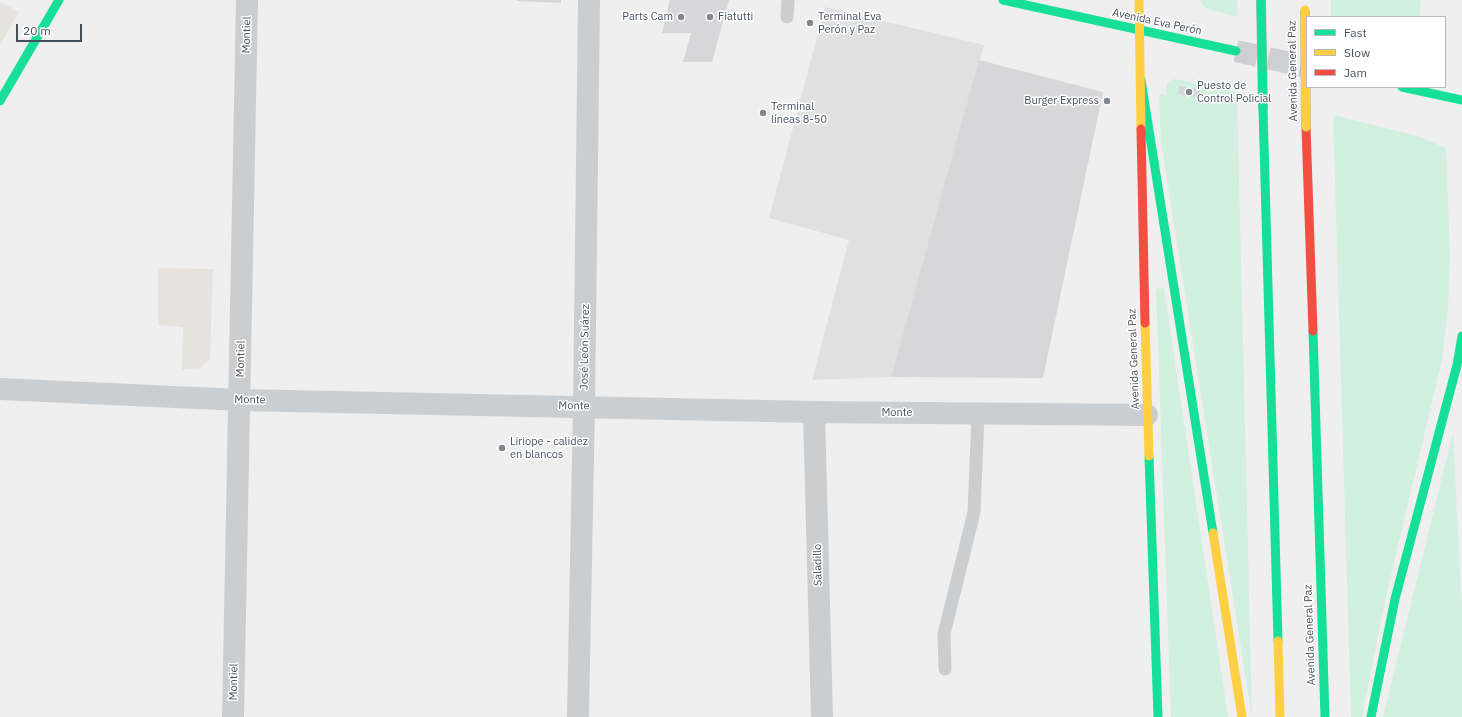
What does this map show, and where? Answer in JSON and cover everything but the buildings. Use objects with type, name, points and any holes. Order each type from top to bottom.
[{"type":"main road","points":[[0,101],[59,0]]},
{"type":"main road","name":"Avenida Eva Perón","points":[[1003,0],[1236,51]]},
{"type":"main road","name":"Avenida General Paz","points":[[1139,0],[1138,30],[1141,80],[1143,273],[1158,717]]},
{"type":"main road","points":[[1261,0],[1280,717]]},
{"type":"main road","name":"Avenida General Paz","points":[[1304,0],[1306,127],[1324,717]]},
{"type":"main road","points":[[1141,80],[1242,717]]},
{"type":"main road","points":[[1407,88],[1462,100]]},
{"type":"main road","points":[[1371,717],[1395,598],[1457,365],[1462,336]]},
{"type":"street","name":"Montiel","points":[[233,717],[247,0]]},
{"type":"street","name":"José León Suárez","points":[[578,717],[584,406],[589,0]]},
{"type":"street","name":"Monte","points":[[0,389],[240,400],[814,412],[1147,415]]},
{"type":"street","name":"Saladillo","points":[[814,412],[822,717]]},
{"type":"lane","points":[[788,0],[788,17]]},
{"type":"lane","points":[[945,669],[944,634],[974,512],[978,414]]},
{"type":"shaded area","points":[[0,2],[19,12],[0,45]]},
{"type":"shaded area","points":[[825,7],[984,45],[891,377],[812,380],[849,240],[769,218]]},
{"type":"shaded area","points":[[158,268],[213,269],[210,359],[200,368],[182,370],[183,327],[158,325]]},
{"type":"green space","points":[[1201,0],[1237,0],[1238,17],[1207,9],[1202,5]]},
{"type":"green space","points":[[1331,0],[1421,0],[1420,16],[1331,16]]},
{"type":"green space","points":[[1176,79],[1237,92],[1252,717],[1161,142],[1159,94],[1166,95],[1168,82]]},
{"type":"green space","points":[[1333,115],[1417,136],[1446,148],[1450,255],[1448,308],[1442,360],[1384,605],[1362,717],[1351,717]]},
{"type":"green space","points":[[1164,288],[1228,717],[1171,717],[1156,289]]},
{"type":"green space","points":[[1453,432],[1462,610],[1462,717],[1383,717]]},
{"type":"tunnel","points":[[1236,51],[1306,67]]},
{"type":"traffic: fast","points":[[0,101],[59,0]]},
{"type":"traffic: fast","points":[[1003,0],[1236,51]]},
{"type":"traffic: fast","points":[[1261,0],[1263,109]]},
{"type":"traffic: fast","points":[[1141,80],[1213,533]]},
{"type":"traffic: fast","points":[[1407,88],[1462,100]]},
{"type":"traffic: fast","points":[[1263,109],[1278,641]]},
{"type":"traffic: fast","points":[[1313,331],[1325,717]]},
{"type":"traffic: fast","points":[[1371,717],[1395,599],[1457,365],[1462,336]]},
{"type":"traffic: fast","points":[[1149,456],[1158,717]]},
{"type":"traffic: slow","points":[[1139,0],[1141,129]]},
{"type":"traffic: slow","points":[[1305,10],[1306,127]]},
{"type":"traffic: slow","points":[[1145,323],[1149,456]]},
{"type":"traffic: slow","points":[[1213,533],[1242,717]]},
{"type":"traffic: slow","points":[[1278,641],[1280,717]]},
{"type":"traffic: jam","points":[[1306,127],[1313,331]]},
{"type":"traffic: jam","points":[[1141,129],[1145,323]]},
{"type":"place","name":"Parts Cam","points":[[681,17]]},
{"type":"place","name":"Fiatutti","points":[[710,17]]},
{"type":"place","name":"Terminal Eva Perón y Paz","points":[[810,23]]},
{"type":"place","name":"Puesto de Control Policial","points":[[1189,92]]},
{"type":"place","name":"Burger Express","points":[[1107,101]]},
{"type":"place","name":"Terminal líneas 8-50","points":[[763,113]]},
{"type":"place","name":"Liriope - calidez en blancos","points":[[502,448]]}]
